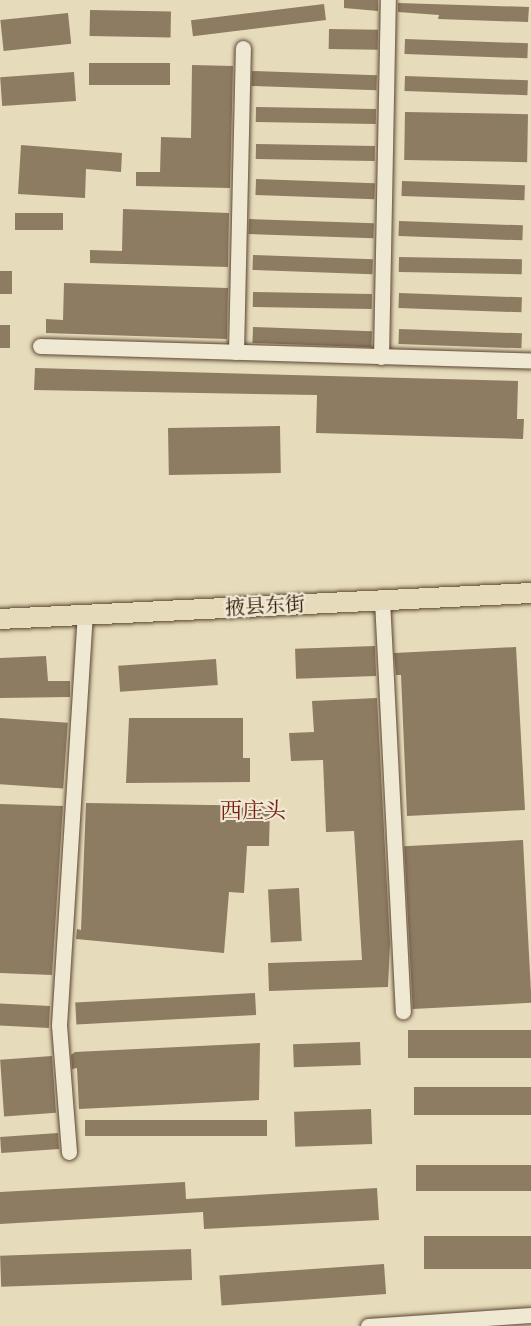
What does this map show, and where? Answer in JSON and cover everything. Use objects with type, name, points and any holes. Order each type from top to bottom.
[{"type":"main road","name":"掖县东街","points":[[0,619],[531,593]]},
{"type":"street","points":[[381,357],[388,0]]},
{"type":"street","points":[[236,352],[243,48]]},
{"type":"street","points":[[40,346],[531,361]]},
{"type":"street","points":[[382,600],[403,1011]]},
{"type":"street","points":[[69,1152],[59,1025],[85,615]]},
{"type":"street","points":[[368,1326],[531,1315]]},
{"type":"building","points":[[344,0],[378,0],[378,11],[344,8]]},
{"type":"building","points":[[398,3],[529,7],[528,22],[438,19],[439,15],[398,12]]},
{"type":"building","points":[[324,4],[326,20],[193,36],[191,20]]},
{"type":"building","points":[[90,10],[171,11],[171,37],[90,36]]},
{"type":"building","points":[[68,13],[71,44],[4,51],[0,20]]},
{"type":"building","points":[[329,29],[378,30],[378,50],[329,49]]},
{"type":"building","points":[[405,39],[528,43],[527,58],[404,54]]},
{"type":"building","points":[[89,63],[170,63],[170,85],[89,85]]},
{"type":"building","points":[[192,65],[233,66],[230,188],[136,186],[136,172],[160,172],[161,137],[191,138]]},
{"type":"building","points":[[252,71],[377,75],[376,90],[251,86]]},
{"type":"building","points":[[74,72],[76,101],[2,106],[0,77]]},
{"type":"building","points":[[405,76],[528,80],[527,95],[404,91]]},
{"type":"building","points":[[256,107],[376,109],[376,124],[256,122]]},
{"type":"building","points":[[405,112],[528,114],[527,162],[404,160]]},
{"type":"building","points":[[256,144],[375,146],[375,161],[256,159]]},
{"type":"building","points":[[21,145],[122,153],[121,172],[86,169],[85,198],[18,194]]},
{"type":"building","points":[[256,179],[375,183],[374,199],[255,195]]},
{"type":"building","points":[[402,181],[525,185],[524,200],[401,196]]},
{"type":"building","points":[[123,209],[229,213],[228,267],[90,263],[90,250],[122,251]]},
{"type":"building","points":[[15,213],[63,213],[63,230],[15,230]]},
{"type":"building","points":[[249,219],[374,223],[373,238],[248,234]]},
{"type":"building","points":[[399,221],[523,225],[522,240],[398,236]]},
{"type":"building","points":[[253,255],[373,259],[372,274],[252,270]]},
{"type":"building","points":[[399,257],[522,259],[522,274],[399,272]]},
{"type":"building","points":[[0,271],[12,271],[12,294],[0,294]]},
{"type":"building","points":[[64,283],[228,288],[227,339],[46,333],[46,319],[63,320]]},
{"type":"building","points":[[253,292],[372,294],[372,309],[253,307]]},
{"type":"building","points":[[399,293],[522,297],[521,312],[398,308]]},
{"type":"building","points":[[0,325],[10,325],[10,348],[0,348]]},
{"type":"building","points":[[253,327],[372,331],[371,347],[252,343]]},
{"type":"building","points":[[399,329],[522,333],[521,348],[398,344]]},
{"type":"building","points":[[35,368],[518,381],[517,419],[524,419],[523,439],[316,433],[317,395],[34,390]]},
{"type":"building","points":[[280,426],[281,473],[169,475],[168,428]]},
{"type":"building","points":[[375,646],[376,676],[296,679],[295,649]]},
{"type":"building","points":[[516,647],[525,810],[407,816],[401,675],[396,675],[394,653]]},
{"type":"building","points":[[46,656],[48,681],[70,681],[70,697],[0,698],[0,658]]},
{"type":"building","points":[[216,659],[218,685],[120,692],[118,666]]},
{"type":"building","points":[[377,698],[390,943],[388,987],[269,991],[268,963],[362,960],[354,831],[326,832],[323,760],[291,761],[289,733],[314,732],[312,701]]},
{"type":"building","points":[[0,718],[68,723],[63,789],[0,784]]},
{"type":"building","points":[[129,718],[243,718],[243,758],[250,758],[250,782],[126,783]]},
{"type":"building","points":[[86,803],[270,806],[269,846],[247,846],[244,893],[229,892],[224,953],[76,939],[77,929],[81,930]]},
{"type":"building","points":[[0,804],[63,806],[52,975],[0,973]]},
{"type":"building","points":[[523,840],[531,1003],[413,1009],[404,846]]},
{"type":"building","points":[[299,888],[302,941],[271,943],[268,890]]},
{"type":"building","points":[[255,993],[256,1015],[76,1024],[75,1002]]},
{"type":"building","points":[[0,1003],[50,1006],[49,1028],[0,1025]]},
{"type":"building","points":[[408,1030],[531,1030],[531,1058],[408,1058]]},
{"type":"building","points":[[360,1042],[361,1065],[294,1067],[293,1044]]},
{"type":"building","points":[[260,1043],[259,1100],[79,1109],[77,1068],[72,1069],[71,1055],[75,1052]]},
{"type":"building","points":[[52,1056],[56,1113],[4,1116],[0,1060]]},
{"type":"building","points":[[414,1087],[531,1087],[531,1115],[414,1115]]},
{"type":"building","points":[[371,1109],[372,1144],[295,1147],[294,1112]]},
{"type":"building","points":[[85,1120],[267,1120],[267,1136],[85,1136]]},
{"type":"building","points":[[58,1133],[59,1149],[1,1153],[0,1137]]},
{"type":"building","points":[[416,1165],[531,1165],[531,1191],[416,1191]]},
{"type":"building","points":[[185,1182],[186,1199],[377,1188],[379,1220],[204,1229],[203,1212],[0,1224],[0,1192]]},
{"type":"building","points":[[424,1236],[531,1236],[531,1269],[424,1269]]},
{"type":"building","points":[[191,1249],[192,1280],[1,1287],[0,1256]]},
{"type":"building","points":[[384,1264],[386,1294],[221,1305],[219,1276]]},
{"type":"district","name":"西庄头","points":[[253,812]]}]
